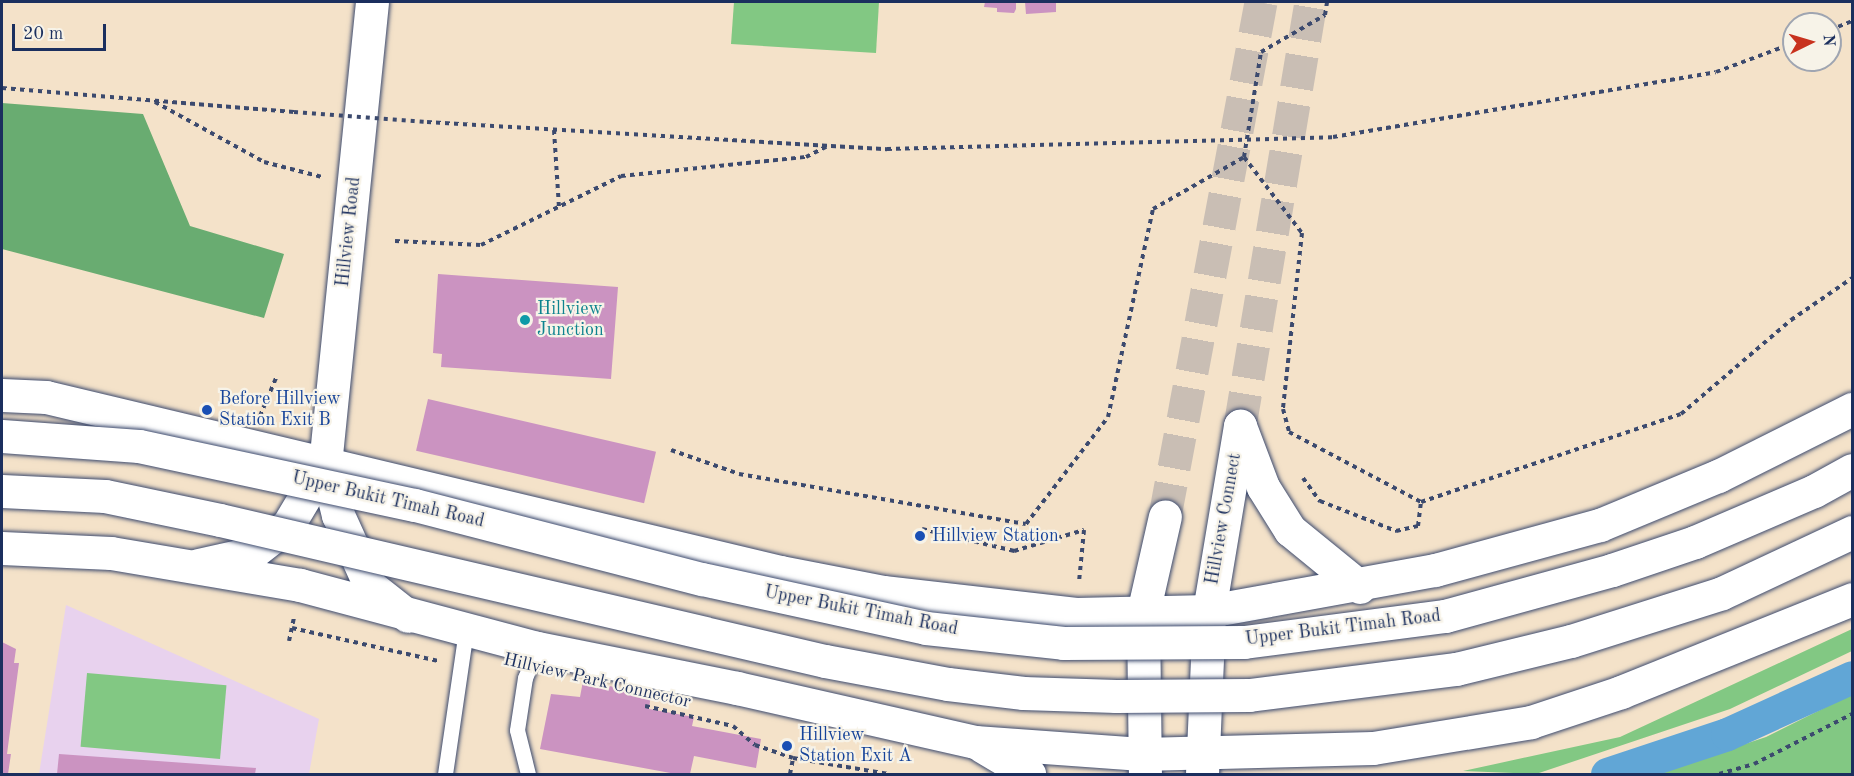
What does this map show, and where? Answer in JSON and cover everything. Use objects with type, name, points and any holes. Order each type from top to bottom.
[{"type":"main road","name":"Hillview Road","points":[[325,463],[372,2]]},
{"type":"main road","points":[[2,395],[46,397],[780,572],[883,592],[1076,614],[1209,611],[1360,587],[1600,525],[1718,476],[1852,409]]},
{"type":"main road","name":"Hillview Connect","points":[[1203,765],[1209,611],[1240,426],[1263,487],[1290,530],[1360,587]]},
{"type":"main road","name":"Upper Bukit Timah Road","points":[[2,436],[150,448],[404,503],[848,612],[926,628],[1063,643],[1244,642],[1445,616],[1602,573],[1695,542],[1814,491],[1852,470]]},
{"type":"main road","points":[[198,566],[252,553],[288,525],[325,463]]},
{"type":"main road","points":[[325,463],[338,515],[370,586],[409,617]]},
{"type":"main road","points":[[2,491],[105,496],[858,668],[1002,690],[1116,696],[1249,695],[1456,669],[1572,641],[1722,593],[1852,532]]},
{"type":"main road","points":[[1144,764],[1143,614],[1165,516]]},
{"type":"main road","points":[[2,548],[111,553],[300,585],[409,617],[537,648],[737,688],[975,742],[1144,764],[1203,765],[1373,748],[1531,722],[1621,692],[1852,599]]},
{"type":"main road","points":[[975,742],[1029,774]]},
{"type":"main road","points":[[1297,774],[1373,748]]},
{"type":"lane","points":[[445,774],[459,665],[466,630]]},
{"type":"lane","points":[[528,774],[517,730],[525,678],[537,648]]},
{"type":"path","points":[[1328,2],[1325,15],[1261,52],[1245,140],[1244,157],[1302,233],[1283,409],[1289,432],[1420,502],[1681,414],[1791,320],[1852,278]]},
{"type":"path","points":[[2,88],[427,122],[887,149],[1333,137],[1716,72],[1782,47]]},
{"type":"path","points":[[151,100],[264,162],[322,177]]},
{"type":"path","points":[[554,130],[559,207]]},
{"type":"path","points":[[395,242],[481,245],[608,181],[634,173],[806,157],[829,146]]},
{"type":"path","points":[[671,450],[739,474],[1026,524],[1108,417],[1153,208],[1244,157]]},
{"type":"path","points":[[1303,478],[1320,501],[1396,531],[1418,526],[1420,502]]},
{"type":"path","points":[[922,529],[1014,551],[1084,530]]},
{"type":"path","points":[[289,641],[292,628],[459,665]]},
{"type":"path","name":"Hillview Park Connector","points":[[640,705],[733,726],[755,745],[793,758],[889,774]]},
{"type":"path","points":[[1719,774],[1754,764],[1852,714]]},
{"type":"path","points":[[790,774],[793,758]]},
{"type":"shaded area","points":[[66,605],[319,719],[309,774],[39,774]]},
{"type":"green space","points":[[734,2],[879,2],[876,53],[731,44]]},
{"type":"green space","points":[[2,103],[143,114],[190,226],[284,254],[264,318],[2,249]]},
{"type":"green space","points":[[1852,629],[1852,651],[1730,709],[1536,774],[1463,771],[1620,737]]},
{"type":"green space","points":[[87,673],[226,685],[220,759],[81,747]]},
{"type":"green space","points":[[1852,694],[1852,774],[1655,774],[1766,737]]},
{"type":"building","points":[[985,2],[1016,2],[1016,9],[1014,13],[997,12],[997,8],[984,7]]},
{"type":"building","points":[[1025,2],[1056,2],[1056,12],[1026,14]]},
{"type":"building","name":"Hillview Junction","points":[[438,274],[618,287],[611,379],[441,367],[442,354],[433,353]]},
{"type":"building","points":[[428,399],[656,452],[644,503],[416,451]]},
{"type":"building","points":[[2,642],[16,649],[14,663],[19,663],[7,754],[11,754],[8,774],[2,774]]},
{"type":"building","points":[[583,681],[651,694],[649,709],[694,717],[692,726],[761,739],[756,768],[694,756],[690,774],[676,774],[540,749],[551,694],[580,697]]},
{"type":"building","points":[[59,754],[256,768],[255,774],[57,774]]},
{"type":"waterway","points":[[1607,774],[1727,734],[1852,677]]},
{"type":"tunnel","points":[[1165,516],[1261,2]]},
{"type":"tunnel","points":[[1240,426],[1311,2]]},
{"type":"place","name":"Hillview Junction","points":[[525,320]]},
{"type":"place","name":"Before Hillview Station Exit B","points":[[207,410]]},
{"type":"place","name":"Hillview Station","points":[[920,536]]},
{"type":"place","name":"Hillview Station Exit A","points":[[787,746]]}]
